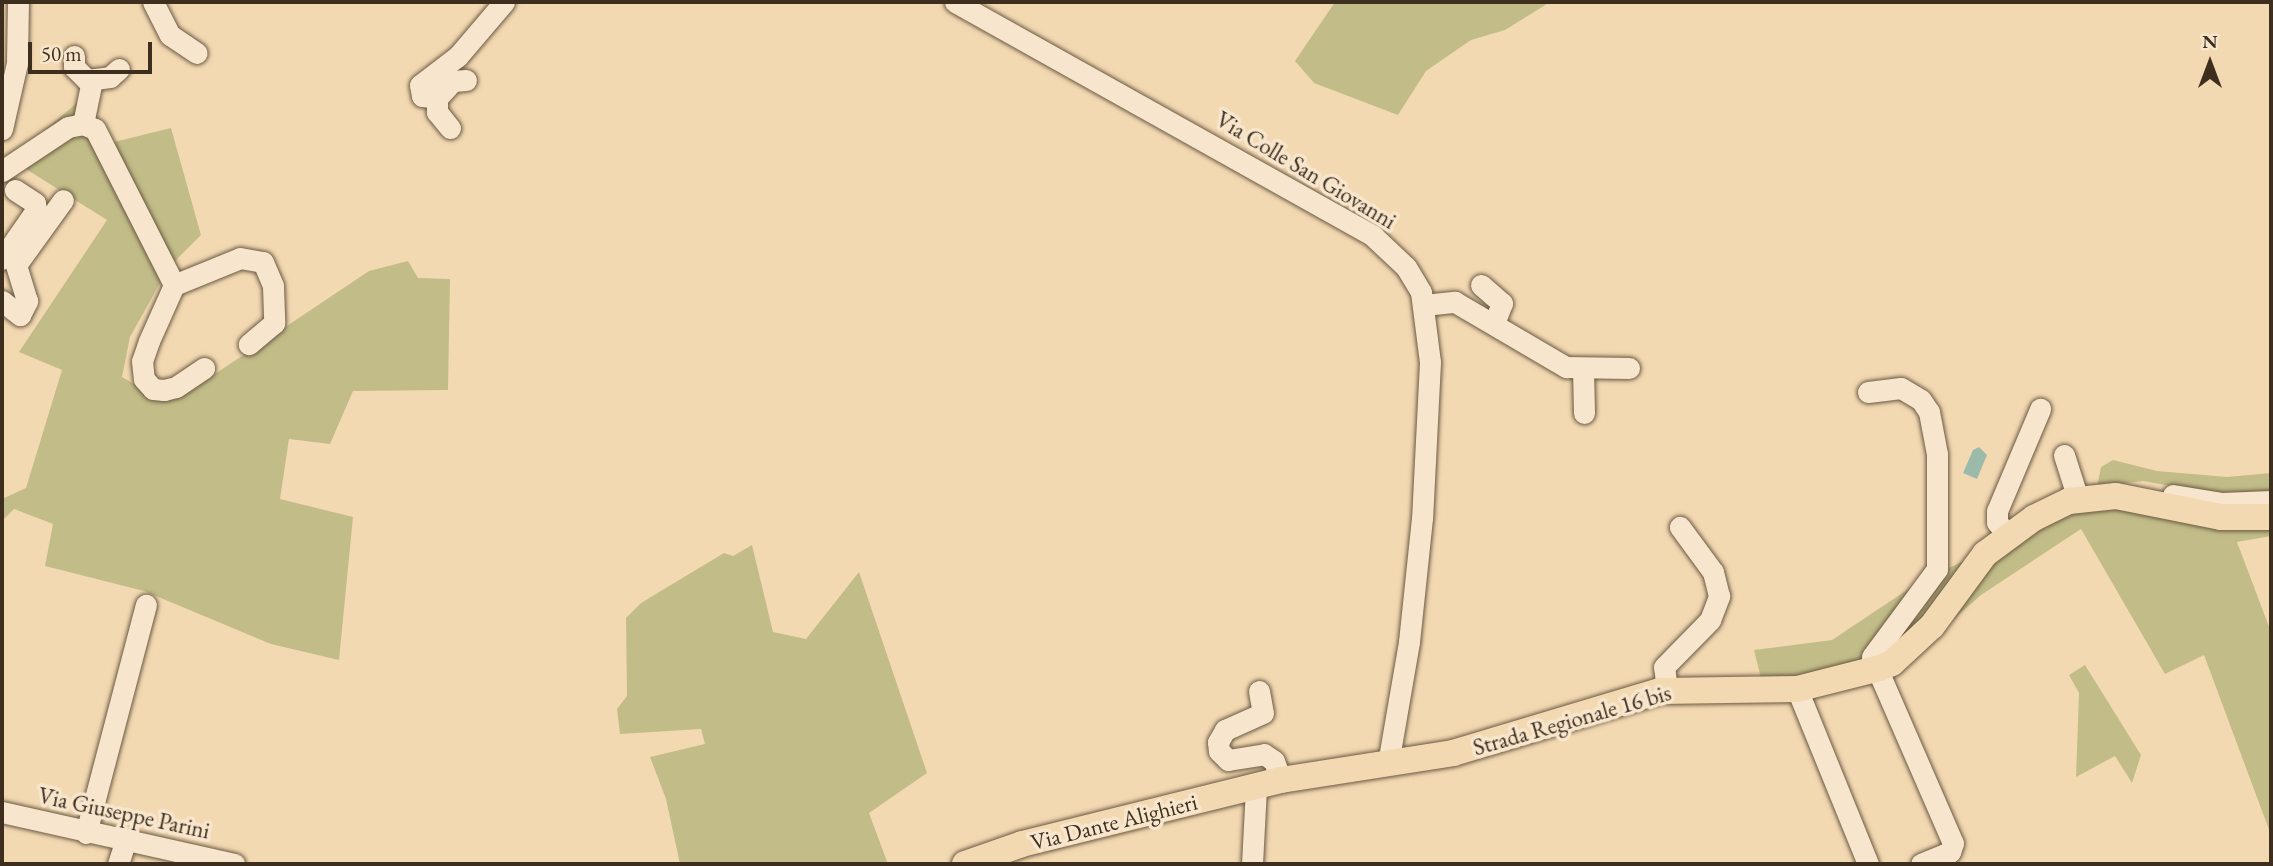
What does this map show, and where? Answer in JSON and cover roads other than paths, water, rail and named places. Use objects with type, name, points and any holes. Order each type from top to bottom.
[{"type":"main road","name":"Strada Regionale 16 bis","points":[[1224,795],[1281,780],[1453,753],[1667,690],[1797,689],[1880,668],[1892,663],[1931,626],[1975,565],[2008,536],[2034,518],[2078,499],[2116,496],[2221,517],[2271,517]]},
{"type":"main road","name":"Via Dante Alighieri","points":[[965,864],[1022,844],[1224,795]]},
{"type":"street","points":[[2,129],[17,63],[18,2]]},
{"type":"street","points":[[153,2],[170,34],[197,53]]},
{"type":"street","points":[[437,98],[422,96],[420,85],[458,56],[504,2]]},
{"type":"street","name":"Via Colle San Giovanni","points":[[955,2],[1373,236],[1406,267],[1424,305],[1430,362],[1422,518],[1409,642],[1388,763]]},
{"type":"street","points":[[74,56],[78,74],[92,80],[110,77],[119,69]]},
{"type":"street","points":[[83,124],[92,80]]},
{"type":"street","points":[[450,128],[437,112],[437,98],[453,81],[466,80]]},
{"type":"street","points":[[2,171],[68,127],[83,124],[94,129],[174,285]]},
{"type":"street","points":[[2,259],[36,210],[35,203],[15,190]]},
{"type":"street","points":[[2,301],[20,315],[27,301],[16,265],[63,200]]},
{"type":"street","points":[[204,369],[176,387],[164,390],[153,389],[144,379],[142,361],[174,285],[229,261],[248,257],[263,262],[273,286],[274,323],[249,344]]},
{"type":"street","points":[[1480,285],[1502,303],[1494,324]]},
{"type":"street","points":[[1424,305],[1455,302],[1566,367],[1629,369]]},
{"type":"street","points":[[1583,368],[1584,413]]},
{"type":"street","points":[[1868,392],[1901,388],[1921,400],[1933,428],[1939,485],[1937,569],[1872,657],[1880,668],[1953,843],[1950,852],[1920,864]]},
{"type":"street","points":[[2008,536],[1997,522],[1997,511],[2040,409]]},
{"type":"street","points":[[2064,455],[2078,499]]},
{"type":"street","points":[[2116,496],[2140,489],[2222,503],[2271,501]]},
{"type":"street","points":[[1667,690],[1664,667],[1710,620],[1719,596],[1713,572],[1680,527]]},
{"type":"street","points":[[86,833],[146,605]]},
{"type":"street","points":[[1797,689],[1868,864]]},
{"type":"street","points":[[1259,691],[1263,713],[1225,730],[1218,742],[1219,751],[1228,760],[1264,754],[1274,761],[1281,780]]},
{"type":"street","points":[[1252,864],[1256,787]]},
{"type":"street","name":"Via Giuseppe Parini","points":[[2,811],[86,833],[234,864]]},
{"type":"street","points":[[118,864],[126,840]]}]
